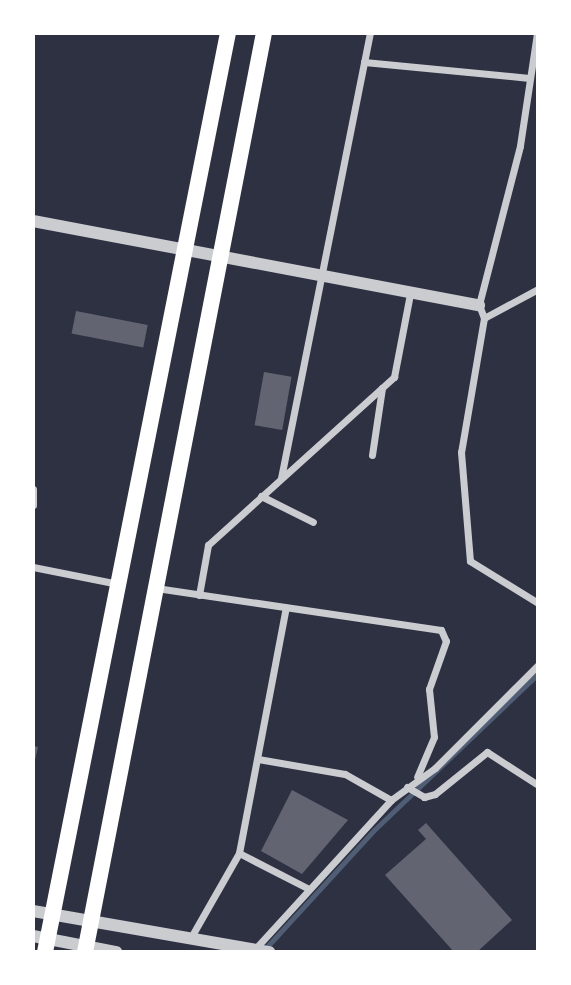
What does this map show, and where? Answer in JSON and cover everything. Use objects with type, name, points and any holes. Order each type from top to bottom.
[{"type":"highway","points":[[42,942],[53,914],[121,584],[188,250],[228,33]]},
{"type":"highway","points":[[86,949],[154,587],[264,33]]},
{"type":"street","points":[[281,478],[370,33]]},
{"type":"street","points":[[537,33],[520,146],[482,311],[461,452],[470,561],[538,603]]},
{"type":"street","points":[[363,62],[530,78]]},
{"type":"street","points":[[33,221],[410,294],[482,311],[538,289]]},
{"type":"street","points":[[199,595],[208,545],[394,377],[410,294]]},
{"type":"street","points":[[372,455],[382,387]]},
{"type":"street","points":[[33,489],[33,505]]},
{"type":"street","points":[[261,496],[313,522]]},
{"type":"street","points":[[33,567],[121,584]]},
{"type":"street","points":[[154,587],[441,630],[446,640],[429,690],[434,737],[417,777],[409,788],[391,800],[307,888],[254,949]]},
{"type":"street","points":[[190,939],[239,853],[286,607]]},
{"type":"street","points":[[417,777],[435,768],[538,665]]},
{"type":"street","points":[[409,788],[424,797],[487,751],[538,785]]},
{"type":"street","points":[[258,759],[345,774],[391,800]]},
{"type":"street","points":[[239,853],[307,888]]},
{"type":"street","points":[[33,911],[269,952]]},
{"type":"street","points":[[42,942],[116,952]]},
{"type":"building","points":[[76,311],[148,325],[143,348],[72,334]]},
{"type":"building","points":[[264,372],[292,377],[282,430],[255,425]]},
{"type":"building","points":[[33,746],[38,747],[34,764],[33,763]]},
{"type":"building","points":[[292,790],[348,820],[302,874],[261,851]]},
{"type":"building","points":[[426,823],[512,920],[477,952],[454,952],[385,875],[426,839],[418,830]]},
{"type":"waterway","points":[[264,950],[374,830],[538,674]]}]
